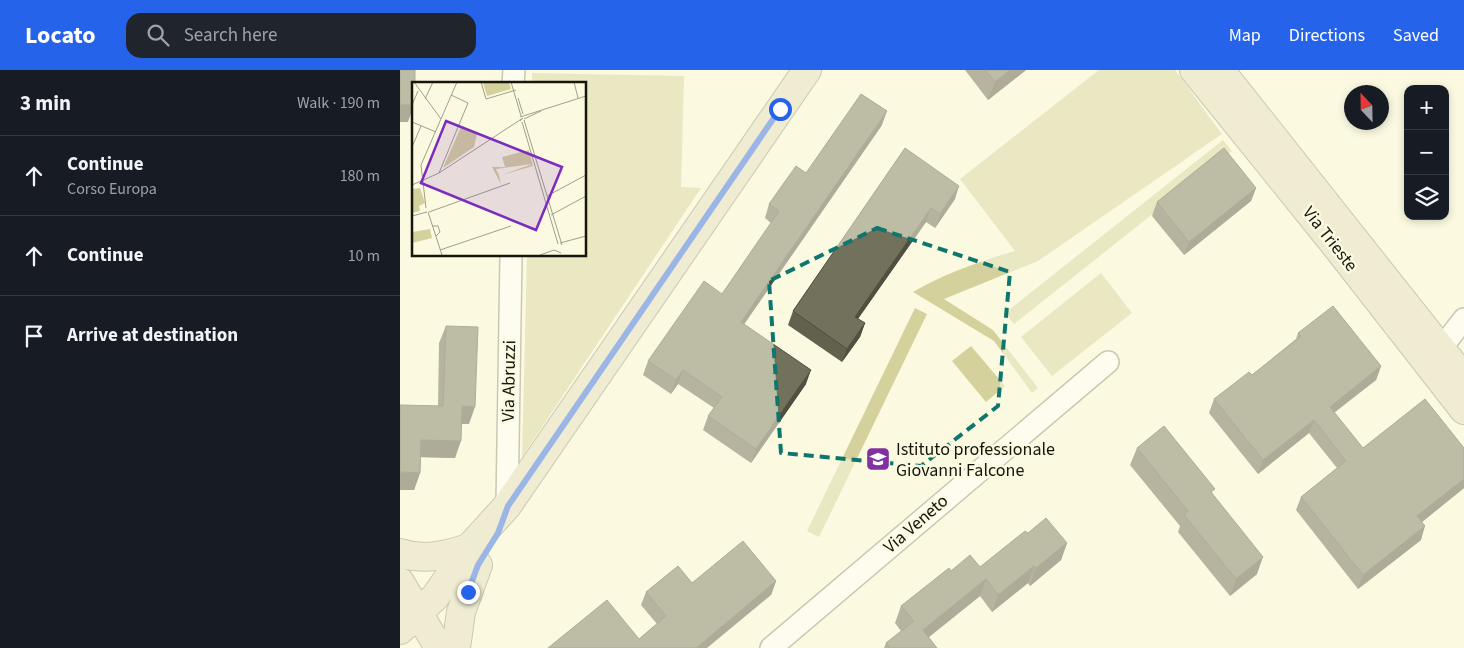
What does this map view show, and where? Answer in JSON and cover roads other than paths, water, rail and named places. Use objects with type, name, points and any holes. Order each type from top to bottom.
[{"type":"street","points":[[414,632],[435,597],[474,556],[807,70]]},
{"type":"street","name":"Via Trieste","points":[[1194,70],[1434,356],[1464,378]]},
{"type":"street","name":"Via Trieste","points":[[1220,70],[1434,356],[1464,410]]},
{"type":"street","name":"Via Abruzzi","points":[[508,506],[511,256]]},
{"type":"street","points":[[1434,356],[1464,319]]},
{"type":"street","name":"Via Veneto","points":[[771,648],[1108,362]]},
{"type":"street","points":[[400,553],[433,557],[474,556]]},
{"type":"street","points":[[456,648],[461,612],[474,556]]},
{"type":"street","points":[[400,582],[414,632]]},
{"type":"place","name":"Istituto professionale Giovanni Falcone","points":[[878,459]]}]
